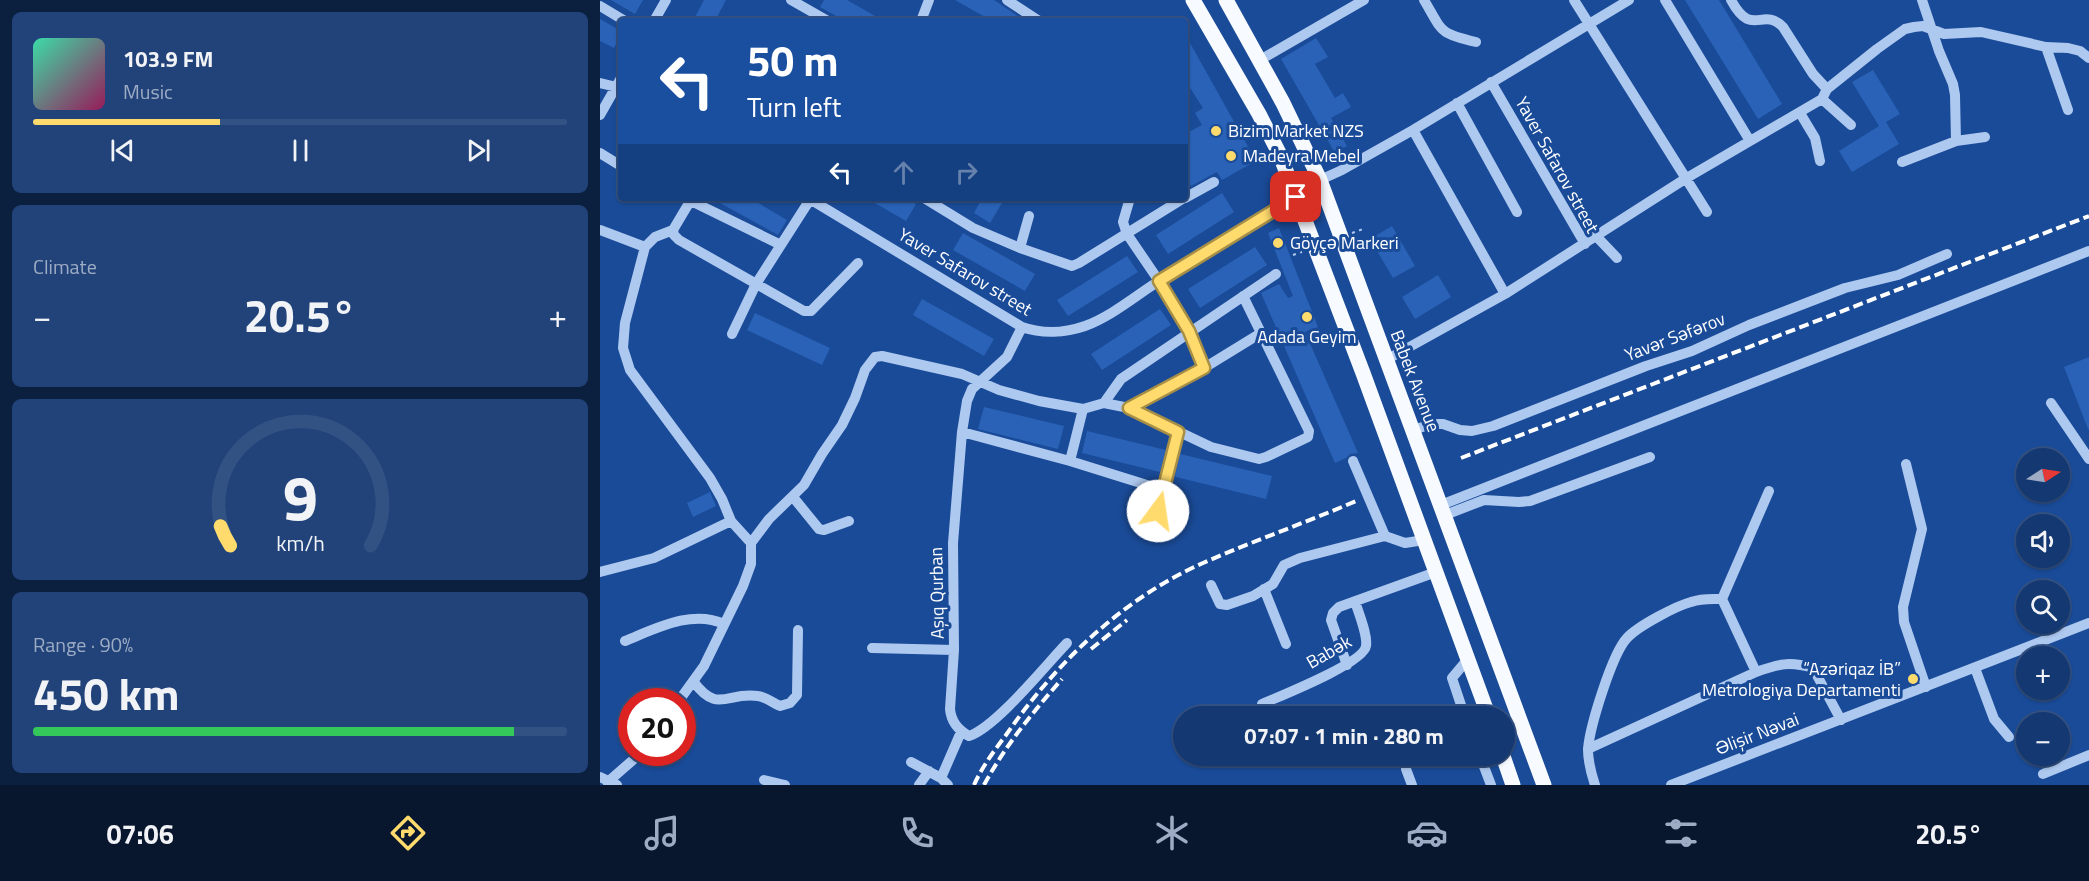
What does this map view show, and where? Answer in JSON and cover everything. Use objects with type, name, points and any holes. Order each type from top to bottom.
[{"type":"main road","points":[[1193,0],[1259,114],[1280,156],[1485,706]]},
{"type":"main road","name":"Babek Avenue","points":[[1226,0],[1283,102],[1320,180],[1544,785]]},
{"type":"main road","points":[[1506,766],[1513,785]]},
{"type":"street","points":[[656,18],[666,0]]},
{"type":"street","points":[[791,0],[803,3],[824,18]]},
{"type":"street","points":[[922,18],[929,0]]},
{"type":"street","points":[[1007,0],[1035,18]]},
{"type":"street","points":[[1260,60],[1364,0]]},
{"type":"street","points":[[1424,0],[1442,31],[1476,42]]},
{"type":"street","points":[[1574,0],[1707,212]]},
{"type":"street","points":[[1320,180],[1413,130],[1629,0]]},
{"type":"street","points":[[1665,0],[1750,141]]},
{"type":"street","points":[[1731,0],[1738,13],[1744,18],[1750,21],[1768,19],[1778,21],[1784,27],[1824,94],[1851,125]]},
{"type":"street","points":[[1922,0],[1953,84],[1956,141]]},
{"type":"street","points":[[600,6],[621,18]]},
{"type":"street","points":[[1585,244],[1685,179],[1800,112],[1905,29],[1923,26],[1944,34],[1981,32],[2046,47],[2068,48],[2080,51],[2089,58]]},
{"type":"street","points":[[2046,47],[2068,110]]},
{"type":"street","name":"Yaver Safarov street","points":[[1386,360],[1505,294],[1585,244],[1491,82]]},
{"type":"street","points":[[600,83],[618,84]]},
{"type":"street","points":[[600,115],[618,87]]},
{"type":"street","points":[[1457,103],[1518,212]]},
{"type":"street","points":[[1800,112],[1815,138],[1820,161]]},
{"type":"street","points":[[1413,130],[1505,294]]},
{"type":"street","points":[[1902,162],[1956,141],[1985,137]]},
{"type":"street","points":[[600,153],[618,164]]},
{"type":"street","points":[[1188,195],[1214,182]]},
{"type":"street","name":"Yaver Safarov street","points":[[815,201],[1023,327],[1033,331],[1047,332],[1086,326],[1110,314],[1159,281],[1296,197]]},
{"type":"street","points":[[688,201],[673,230],[655,237],[645,247],[625,323],[623,348],[630,370],[710,478],[731,521],[751,543]]},
{"type":"street","points":[[693,201],[781,245]]},
{"type":"street","points":[[732,334],[756,284],[808,201]]},
{"type":"street","points":[[929,201],[973,228],[1020,248],[1072,266],[1179,201]]},
{"type":"street","points":[[1129,201],[1123,222],[1127,234],[1189,331],[1204,368]]},
{"type":"street","points":[[1020,248],[1029,216]]},
{"type":"street","points":[[600,230],[645,247]]},
{"type":"street","points":[[673,230],[679,240],[804,310],[811,311],[858,263]]},
{"type":"street","points":[[1597,237],[1617,258]]},
{"type":"street","points":[[1443,510],[2089,251]]},
{"type":"street","name":"Yavər Səfərov","points":[[1412,430],[1432,424],[1443,424],[1460,430],[1472,431],[1493,426],[1646,366],[1692,351],[1845,288],[1898,275],[1947,254]]},
{"type":"street","points":[[1104,403],[1121,379],[1276,274]]},
{"type":"street","points":[[688,688],[704,666],[743,586],[751,564],[751,543],[769,519],[804,485],[822,453],[842,425],[865,370],[875,357],[882,356],[962,374],[999,390],[1039,401],[1083,409],[1104,403],[1129,408],[1211,447],[1258,459],[1310,434],[1243,296]]},
{"type":"street","name":"Aşıq Qurban","points":[[961,732],[951,717],[950,709],[954,650],[953,543],[962,432],[967,401],[972,389],[1007,357],[1023,327]]},
{"type":"street","points":[[1129,408],[1204,368],[1261,333]]},
{"type":"street","points":[[2051,402],[2089,459]]},
{"type":"street","points":[[1070,461],[1083,409]]},
{"type":"street","points":[[962,432],[1070,461],[1163,490]]},
{"type":"street","points":[[1158,511],[1178,432]]},
{"type":"street","points":[[1443,510],[1484,500],[1530,501],[1650,457]]},
{"type":"street","points":[[1353,461],[1384,537]]},
{"type":"street","points":[[1906,464],[1922,529],[1902,608],[1904,622],[1926,687]]},
{"type":"street","points":[[1756,672],[1722,599],[1768,491]]},
{"type":"street","points":[[793,497],[819,529],[824,530],[849,521]]},
{"type":"street","points":[[600,573],[654,558],[731,521]]},
{"type":"street","points":[[1211,585],[1220,604],[1227,605],[1253,596],[1273,584],[1284,565],[1300,558],[1384,537],[1405,543],[1425,540]]},
{"type":"street","points":[[1347,664],[1331,620],[1333,613],[1339,607],[1436,572]]},
{"type":"street","name":"Babək","points":[[1264,589],[1287,644]]},
{"type":"street","points":[[1595,785],[1588,749],[1594,716],[1606,682],[1626,639],[1637,629],[1689,602],[1706,598],[1722,599]]},
{"type":"street","name":"Babək","points":[[1262,704],[1347,664],[1364,652],[1367,645],[1355,601]]},
{"type":"street","points":[[625,640],[671,622],[700,618],[724,624]]},
{"type":"street","name":"Əlişir Nəvai","points":[[1675,784],[2089,623]]},
{"type":"street","points":[[693,681],[701,693],[709,699],[762,696],[780,706],[790,703],[797,695],[798,630]]},
{"type":"street","points":[[911,762],[945,781],[961,732],[969,736],[979,732],[1026,688],[1067,643]]},
{"type":"street","points":[[872,648],[954,650]]},
{"type":"street","points":[[1461,706],[1452,678],[1468,659]]},
{"type":"street","points":[[1588,749],[1756,672],[1777,665],[1796,663],[1812,669],[1840,720]]},
{"type":"street","points":[[1975,668],[1994,719],[2009,737]]},
{"type":"street","points":[[2043,774],[2089,755]]},
{"type":"street","points":[[609,782],[627,766]]},
{"type":"street","points":[[1484,766],[1491,785]]},
{"type":"street","points":[[1406,769],[1412,785]]},
{"type":"street","points":[[919,785],[928,771]]},
{"type":"street","points":[[764,780],[785,785]]},
{"type":"building","points":[[611,0],[643,0],[635,14]]},
{"type":"building","points":[[704,0],[726,0],[717,18],[695,18]]},
{"type":"building","points":[[824,0],[847,0],[879,18],[840,18],[820,7]]},
{"type":"building","points":[[955,0],[994,0],[1021,18],[987,18]]},
{"type":"building","points":[[1685,0],[1719,0],[1782,104],[1758,119]]},
{"type":"building","points":[[600,19],[618,29],[618,41],[614,48],[600,41]]},
{"type":"building","points":[[1316,38],[1328,57],[1315,64],[1335,98],[1343,93],[1351,107],[1331,118],[1347,146],[1335,153],[1281,59]]},
{"type":"building","points":[[1188,39],[1256,161],[1222,180],[1217,172],[1191,186],[1188,180],[1188,132],[1202,125],[1195,113],[1203,108],[1188,85]]},
{"type":"building","points":[[1873,70],[1900,114],[1886,122],[1899,144],[1852,172],[1839,151],[1879,126],[1852,82]]},
{"type":"building","points":[[1222,193],[1234,212],[1168,254],[1156,235]]},
{"type":"building","points":[[716,201],[755,201],[787,220],[778,235]]},
{"type":"building","points":[[871,201],[910,201],[916,204],[906,221]]},
{"type":"building","points":[[980,201],[1003,201],[990,223],[974,213]]},
{"type":"building","points":[[1392,226],[1415,266],[1393,278],[1370,239]]},
{"type":"building","points":[[1279,228],[1318,327],[1305,332],[1358,453],[1350,454],[1335,463],[1261,293],[1279,284],[1288,298],[1293,296],[1268,233]]},
{"type":"building","points":[[963,233],[1035,274],[1025,291],[953,250]]},
{"type":"building","points":[[1255,247],[1267,265],[1200,308],[1188,289]]},
{"type":"building","points":[[1127,256],[1138,272],[1068,316],[1057,300]]},
{"type":"building","points":[[1438,275],[1451,297],[1415,319],[1402,297]]},
{"type":"building","points":[[922,299],[994,339],[984,356],[913,315]]},
{"type":"building","points":[[1160,309],[1171,325],[1102,370],[1091,354]]},
{"type":"building","points":[[755,313],[830,348],[822,365],[747,330]]},
{"type":"building","points":[[2089,357],[2089,429],[2088,429],[2064,367]]},
{"type":"building","points":[[984,407],[1064,426],[1058,449],[978,429]]},
{"type":"building","points":[[1087,431],[1166,450],[1160,472],[1082,453]]},
{"type":"building","points":[[1180,454],[1272,476],[1266,499],[1176,477]]},
{"type":"building","points":[[710,492],[716,506],[693,517],[687,503]]},
{"type":"railway","points":[[1461,458],[2089,216]]},
{"type":"railway","points":[[974,785],[993,753],[1046,683],[1069,658],[1118,614],[1173,578],[1203,563],[1356,501]]},
{"type":"railway","points":[[1091,649],[1127,620]]},
{"type":"railway","points":[[984,785],[1020,730],[1062,679]]},
{"type":"place","name":"Bizim Market NZS","points":[[1216,131]]},
{"type":"place","name":"Madeyra Mebel","points":[[1231,156]]},
{"type":"place","name":"Göyçə Markeri","points":[[1278,243]]},
{"type":"place","name":"Adada Geyim","points":[[1307,317]]},
{"type":"place","name":"“Azəriqaz İB” Metrologiya Departamenti","points":[[1913,679]]},
{"type":"route","points":[[1158,511],[1178,432],[1129,408],[1204,368],[1189,331],[1159,281],[1296,197]]}]
